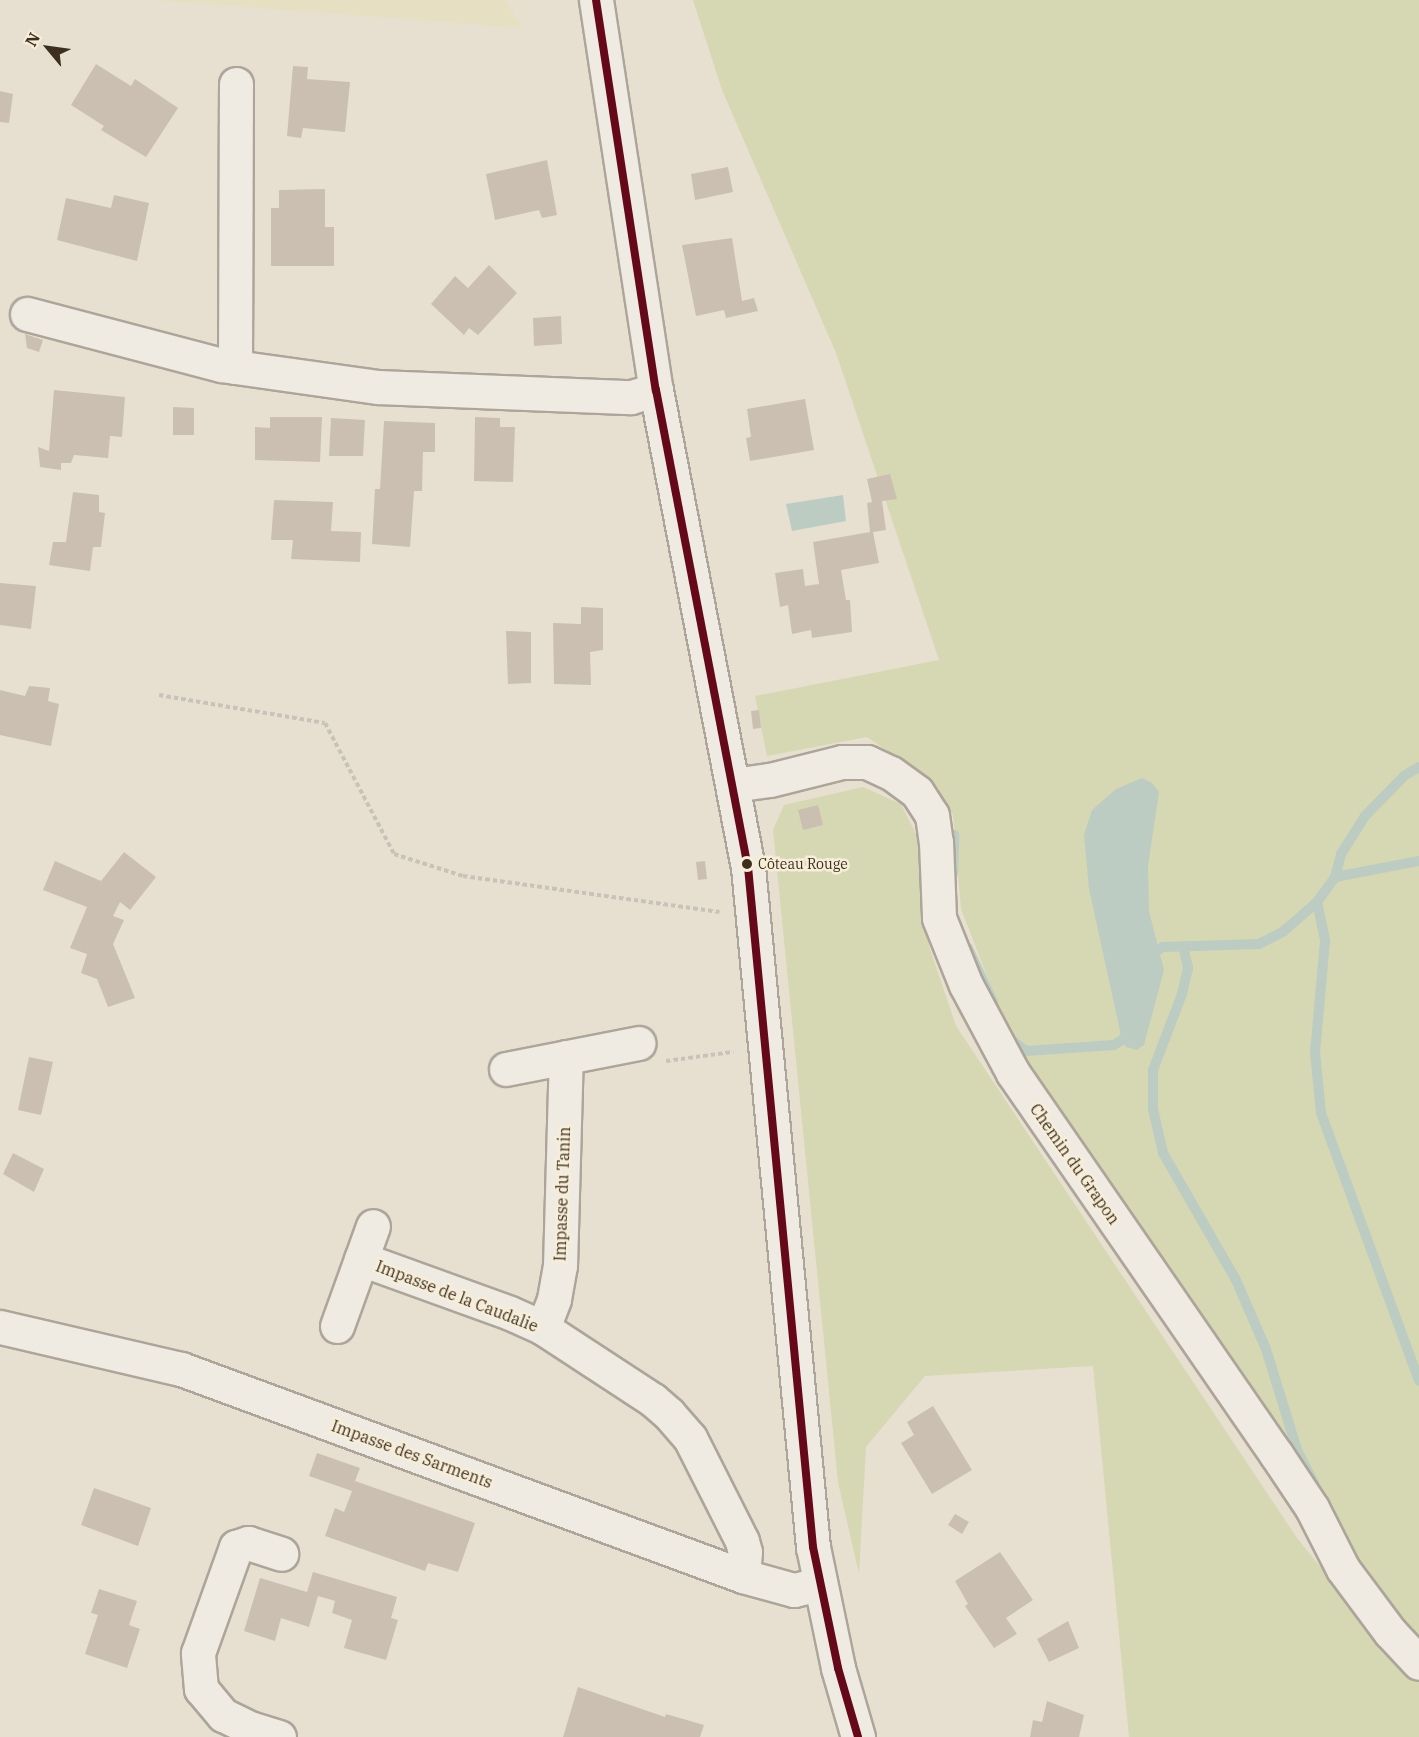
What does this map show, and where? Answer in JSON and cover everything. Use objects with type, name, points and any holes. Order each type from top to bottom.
[{"type":"street","points":[[596,0],[656,390],[733,785],[753,919],[803,1466],[820,1584],[838,1668],[858,1737]]},
{"type":"street","points":[[236,84],[236,367]]},
{"type":"street","points":[[27,314],[236,367],[378,387],[631,397],[656,390]]},
{"type":"street","name":"Chemin du Grapon","points":[[733,785],[770,780],[842,762],[867,762],[891,773],[918,792],[932,815],[936,842],[939,918],[966,985],[1013,1073],[1312,1508],[1342,1569],[1390,1632],[1419,1663]]},
{"type":"street","points":[[506,1069],[638,1043]]},
{"type":"street","name":"Impasse du Tanin","points":[[543,1328],[554,1299],[560,1266],[566,1057]]},
{"type":"street","points":[[336,1326],[373,1226]]},
{"type":"street","name":"Impasse de la Caudalie","points":[[361,1259],[510,1313],[543,1328],[653,1400],[690,1438],[742,1542],[745,1552],[743,1576]]},
{"type":"street","name":"Impasse des Sarments","points":[[0,1327],[181,1369],[743,1576],[794,1590],[820,1584]]},
{"type":"street","points":[[279,1737],[252,1729],[223,1715],[201,1689],[198,1653],[236,1547],[248,1543],[281,1554]]},
{"type":"path","points":[[159,695],[325,723],[394,854],[463,876],[753,919]]},
{"type":"path","points":[[638,1043],[656,1062],[741,1050]]},
{"type":"shaded area","points":[[152,0],[506,0],[522,28]]},
{"type":"shaded area","points":[[843,495],[846,521],[792,531],[786,504]]},
{"type":"shaded area","points":[[1142,778],[1152,783],[1159,792],[1148,866],[1149,911],[1164,970],[1144,1045],[1137,1050],[1126,1047],[1122,1040],[1089,889],[1084,835],[1092,810],[1116,789]]},
{"type":"green space","points":[[693,0],[1419,0],[1419,1650],[1406,1639],[1025,1074],[961,909],[953,815],[919,773],[867,737],[767,756],[755,696],[939,660],[836,353],[722,90]]},
{"type":"green space","points":[[863,787],[901,804],[924,850],[929,946],[956,1026],[1297,1538],[1391,1654],[1419,1680],[1419,1737],[1129,1737],[1093,1366],[925,1376],[866,1447],[859,1574],[838,1482],[773,830],[784,805]]},
{"type":"building","points":[[96,64],[131,86],[135,79],[178,108],[146,157],[101,130],[104,126],[71,105]]},
{"type":"building","points":[[293,66],[308,67],[307,79],[350,82],[345,132],[303,128],[301,138],[287,136]]},
{"type":"building","points":[[0,91],[13,94],[9,123],[0,122]]},
{"type":"building","points":[[547,160],[557,215],[542,218],[539,210],[495,220],[486,174]]},
{"type":"building","points":[[728,167],[733,192],[695,200],[691,174]]},
{"type":"building","points":[[325,189],[325,227],[334,227],[334,266],[271,266],[271,208],[279,208],[279,190]]},
{"type":"building","points":[[114,195],[149,203],[137,261],[57,240],[66,198],[111,208]]},
{"type":"building","points":[[732,238],[742,301],[754,298],[758,311],[726,318],[724,310],[696,316],[682,245]]},
{"type":"building","points":[[489,265],[517,293],[478,335],[469,328],[464,335],[431,304],[455,276],[468,288]]},
{"type":"building","points":[[561,316],[562,344],[534,346],[533,318]]},
{"type":"building","points":[[25,334],[43,340],[39,352],[27,348]]},
{"type":"building","points":[[54,390],[125,397],[122,437],[110,436],[108,458],[74,455],[71,463],[61,463],[61,470],[40,467],[38,447],[49,451]]},
{"type":"building","points":[[805,399],[814,450],[750,461],[746,438],[751,437],[747,409]]},
{"type":"building","points":[[173,407],[194,408],[194,435],[173,435]]},
{"type":"building","points":[[270,417],[322,417],[320,462],[255,460],[255,427],[270,428]]},
{"type":"building","points":[[475,417],[500,418],[500,427],[515,427],[513,482],[474,481]]},
{"type":"building","points":[[331,418],[365,420],[363,456],[329,456]]},
{"type":"building","points":[[384,421],[435,423],[435,452],[423,452],[422,491],[414,491],[410,547],[372,544],[375,489],[380,489]]},
{"type":"building","points":[[890,474],[897,499],[882,501],[886,530],[873,532],[879,563],[841,570],[846,600],[850,600],[852,632],[812,638],[811,630],[792,634],[788,605],[780,607],[775,573],[803,569],[805,586],[819,584],[813,542],[870,532],[867,503],[872,502],[867,479]]},
{"type":"building","points":[[73,492],[99,495],[99,512],[105,513],[101,547],[93,547],[90,571],[49,565],[53,542],[66,542]]},
{"type":"building","points":[[274,500],[333,502],[331,531],[361,532],[360,562],[291,559],[293,540],[271,540]]},
{"type":"building","points":[[0,583],[36,586],[31,629],[0,625]]},
{"type":"building","points":[[581,607],[603,608],[603,650],[590,652],[591,685],[554,684],[553,623],[581,624]]},
{"type":"building","points":[[506,631],[531,632],[531,683],[508,684]]},
{"type":"building","points":[[29,686],[50,688],[48,701],[59,704],[51,746],[0,735],[0,690],[25,696]]},
{"type":"building","points":[[759,710],[761,728],[753,729],[751,711]]},
{"type":"building","points":[[818,805],[823,825],[803,830],[798,810]]},
{"type":"building","points":[[124,852],[156,877],[130,910],[120,902],[113,916],[124,920],[113,944],[135,998],[108,1007],[97,979],[81,973],[87,954],[70,948],[87,907],[43,890],[55,861],[101,881]]},
{"type":"building","points":[[705,861],[707,879],[698,880],[696,862]]},
{"type":"building","points":[[29,1057],[53,1062],[41,1115],[18,1110]]},
{"type":"building","points":[[13,1153],[44,1169],[34,1192],[3,1174]]},
{"type":"building","points":[[933,1406],[972,1470],[932,1494],[901,1443],[914,1435],[907,1422]]},
{"type":"building","points":[[317,1453],[360,1468],[355,1481],[475,1523],[458,1572],[428,1563],[425,1571],[325,1536],[335,1508],[344,1512],[352,1491],[309,1476]]},
{"type":"building","points":[[94,1488],[151,1508],[138,1546],[81,1525]]},
{"type":"building","points":[[955,1514],[969,1522],[962,1534],[948,1525]]},
{"type":"building","points":[[1000,1552],[1033,1600],[1006,1618],[1017,1634],[994,1648],[965,1606],[968,1604],[955,1581]]},
{"type":"building","points":[[313,1572],[397,1597],[391,1618],[398,1620],[386,1660],[344,1648],[352,1620],[332,1613],[335,1601],[318,1596],[309,1627],[281,1618],[275,1641],[244,1631],[260,1578],[307,1592]]},
{"type":"building","points":[[99,1589],[137,1601],[129,1625],[140,1629],[127,1668],[85,1654],[98,1615],[91,1613]]},
{"type":"building","points":[[1068,1621],[1079,1648],[1049,1662],[1037,1639]]},
{"type":"building","points":[[578,1687],[665,1717],[666,1714],[704,1725],[700,1737],[563,1737]]},
{"type":"building","points":[[1047,1701],[1084,1715],[1079,1737],[1030,1737],[1033,1720],[1042,1722]]},
{"type":"waterway","points":[[1335,877],[1341,854],[1365,816],[1404,776],[1419,767]]},
{"type":"waterway","points":[[953,873],[954,835]]},
{"type":"waterway","points":[[1148,957],[1163,947],[1259,944],[1284,931],[1317,902],[1335,877],[1419,861]]},
{"type":"waterway","points":[[1317,902],[1325,941],[1315,1052],[1321,1113],[1419,1381]]},
{"type":"waterway","points":[[1183,946],[1188,968],[1182,994],[1153,1070],[1153,1109],[1163,1153],[1236,1280],[1266,1349],[1297,1450],[1315,1485]]},
{"type":"waterway","points":[[968,948],[993,1002]]},
{"type":"waterway","points":[[1007,1033],[1010,1039],[1026,1051],[1114,1045],[1122,1040],[1129,1030]]},
{"type":"transit line","points":[[596,0],[656,390],[748,867],[813,1547],[838,1668],[858,1737]]},
{"type":"place","name":"Côteau Rouge","points":[[747,864]]}]
